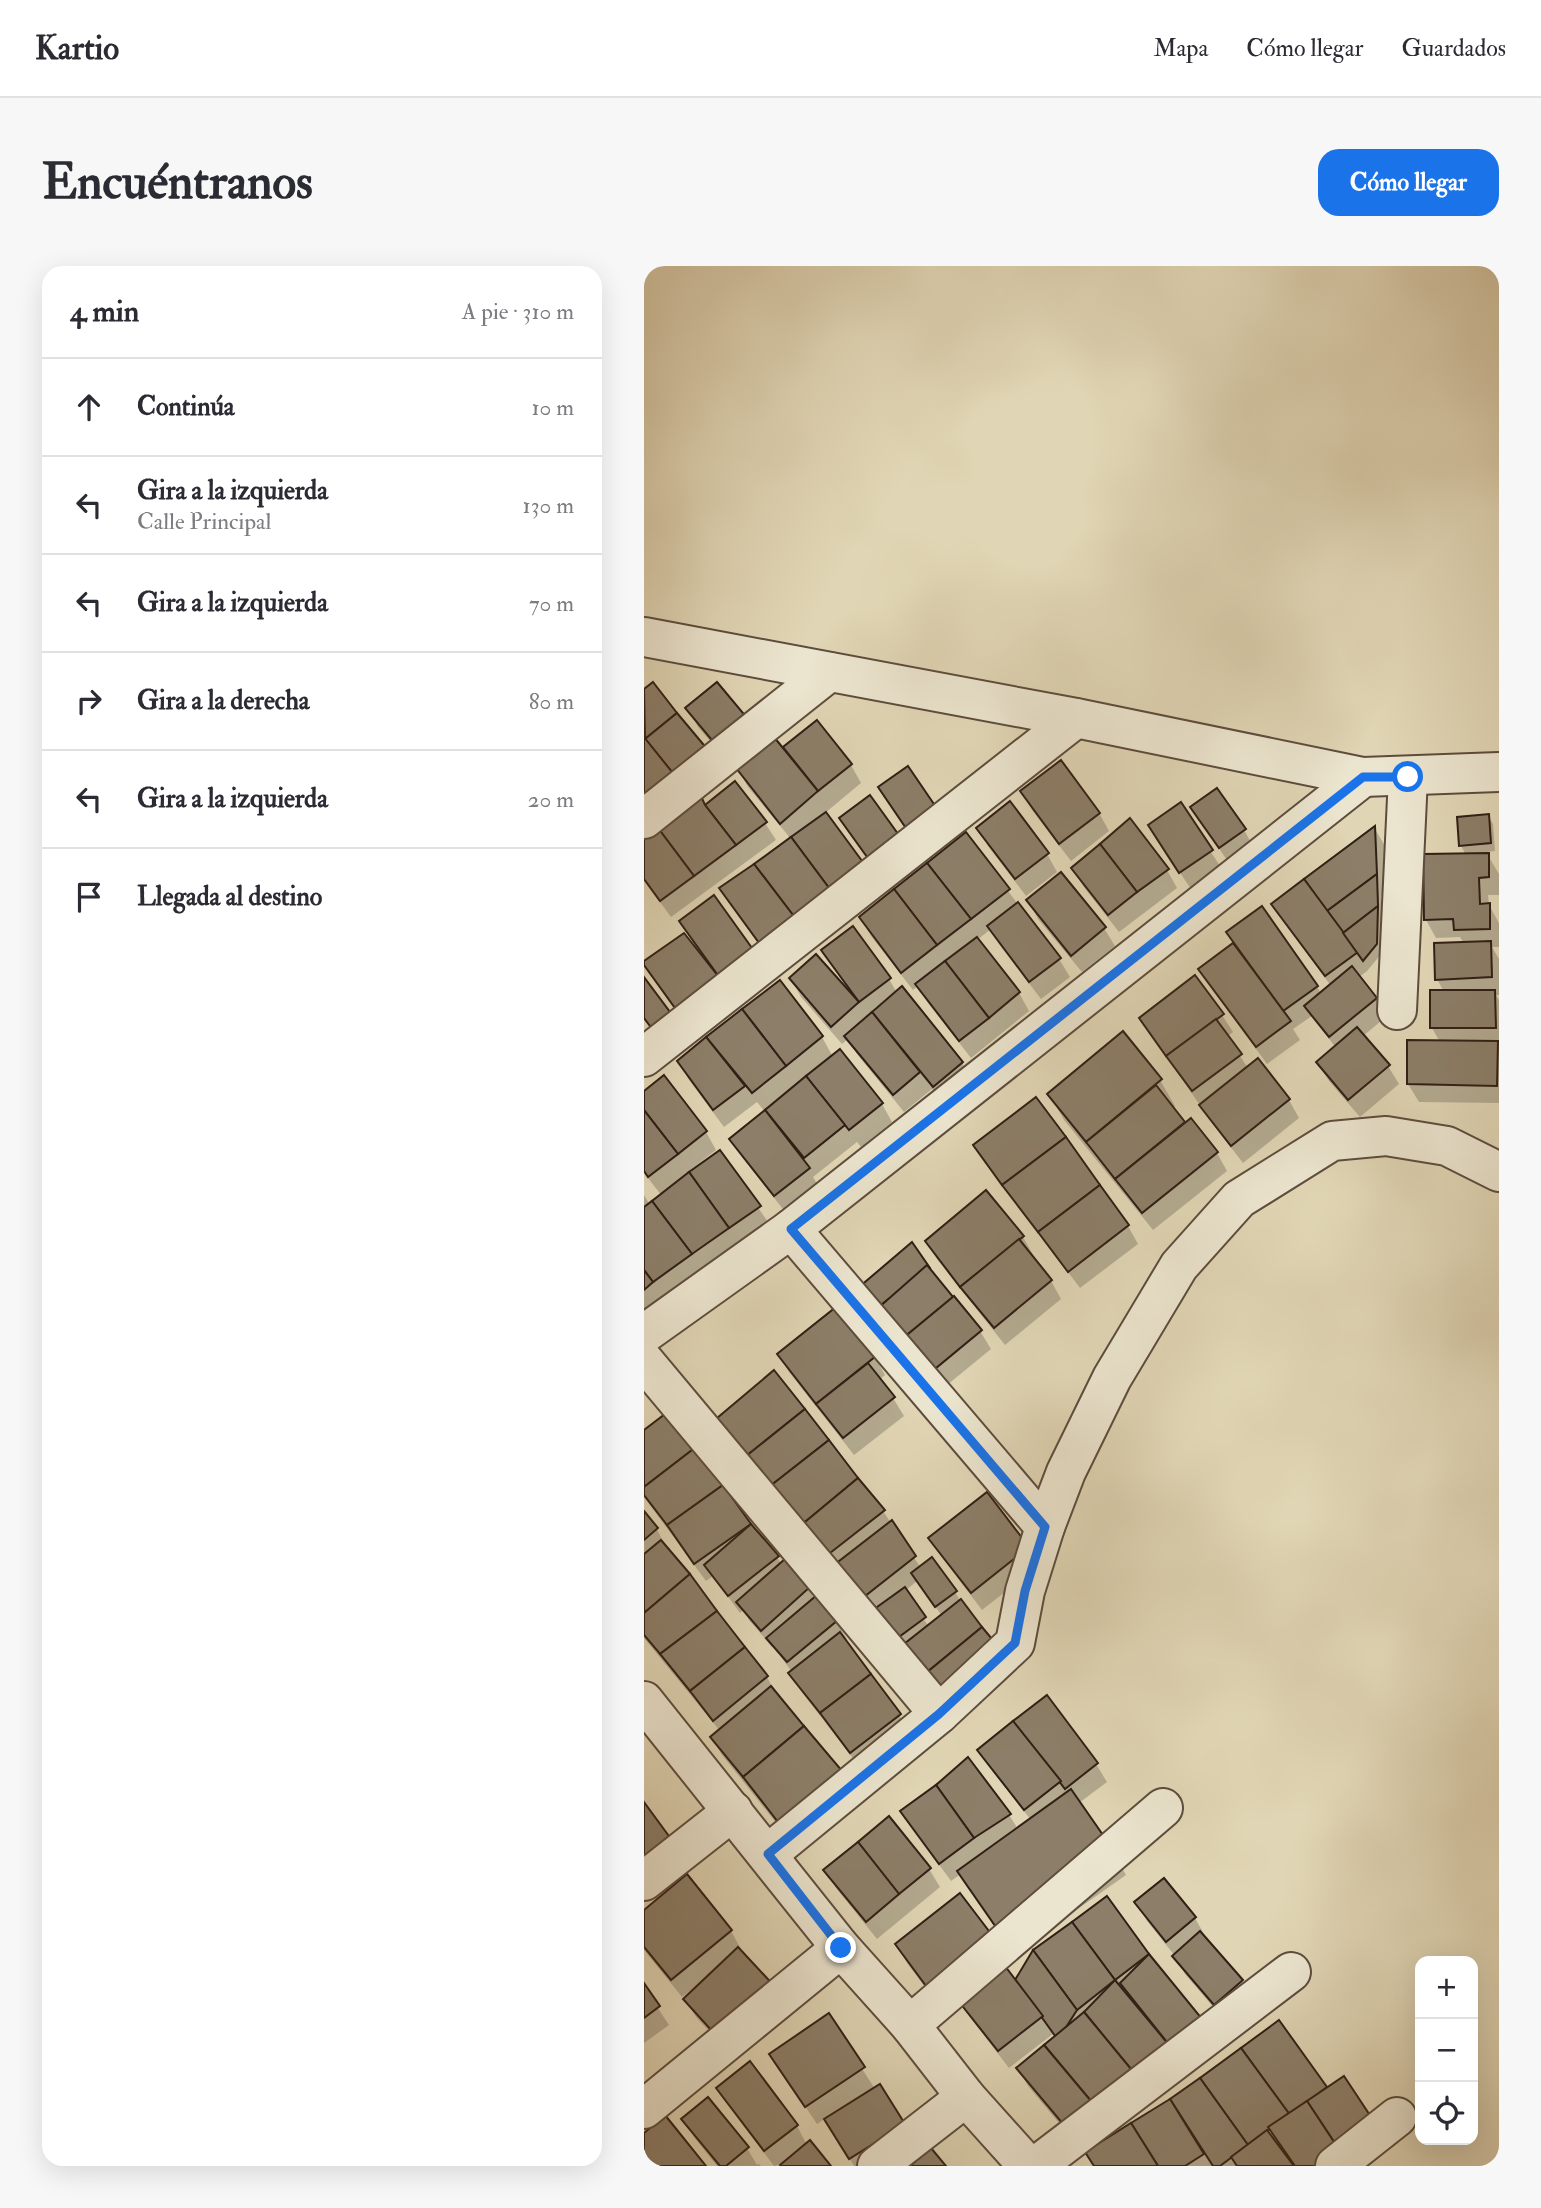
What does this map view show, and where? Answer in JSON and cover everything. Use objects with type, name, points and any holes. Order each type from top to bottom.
[{"type":"street","points":[[644,637],[1076,718],[1363,777],[1499,772]]},
{"type":"street","points":[[644,818],[829,672]]},
{"type":"street","points":[[644,1057],[1076,718]]},
{"type":"street","points":[[644,1335],[791,1229],[1363,777]]},
{"type":"street","points":[[1397,1010],[1408,777]]},
{"type":"street","points":[[768,1854],[939,1714],[1015,1643],[1025,1591],[1045,1527],[1066,1472],[1112,1378],[1179,1266],[1239,1199],[1332,1141],[1386,1136],[1447,1146],[1499,1172]]},
{"type":"street","points":[[791,1229],[1045,1527]]},
{"type":"street","points":[[644,1361],[939,1714]]},
{"type":"street","points":[[644,1701],[841,1948],[910,2025],[966,2097],[1028,2166]]},
{"type":"street","points":[[910,2025],[1163,1808]]},
{"type":"street","points":[[644,1881],[733,1811]]},
{"type":"street","points":[[644,2109],[841,1948]]},
{"type":"street","points":[[1036,2166],[1291,1972]]},
{"type":"street","points":[[877,2166],[966,2097]]},
{"type":"street","points":[[1335,2166],[1397,2117]]},
{"type":"building","points":[[653,682],[677,713],[645,739],[644,689]]},
{"type":"building","points":[[717,682],[748,719],[716,745],[685,708]]},
{"type":"building","points":[[677,713],[708,750],[676,777],[645,739]]},
{"type":"building","points":[[817,720],[852,764],[818,791],[783,747]]},
{"type":"building","points":[[644,737],[676,777],[644,801]]},
{"type":"building","points":[[774,737],[818,791],[780,824],[736,768]]},
{"type":"building","points":[[1061,760],[1100,813],[1059,844],[1020,791]]},
{"type":"building","points":[[908,766],[940,813],[910,834],[878,787]]},
{"type":"building","points":[[735,781],[767,822],[736,845],[705,805]]},
{"type":"building","points":[[1217,788],[1246,829],[1219,848],[1190,807]]},
{"type":"building","points":[[870,795],[901,838],[870,861],[839,818]]},
{"type":"building","points":[[701,796],[736,845],[694,876],[658,828]]},
{"type":"building","points":[[1010,801],[1049,853],[1015,879],[976,828]]},
{"type":"building","points":[[1181,802],[1213,850],[1179,873],[1148,825]]},
{"type":"building","points":[[826,812],[865,865],[832,892],[791,837]]},
{"type":"building","points":[[1489,814],[1491,843],[1459,846],[1457,817]]},
{"type":"building","points":[[1130,818],[1169,869],[1137,892],[1100,844]]},
{"type":"building","points":[[1375,826],[1377,874],[1327,911],[1304,879]]},
{"type":"building","points":[[658,828],[694,876],[660,901],[644,879],[644,838]]},
{"type":"building","points":[[966,832],[1010,889],[971,919],[927,863]]},
{"type":"building","points":[[791,837],[832,892],[796,919],[754,864]]},
{"type":"building","points":[[1100,844],[1137,892],[1108,915],[1071,868]]},
{"type":"building","points":[[1489,853],[1489,877],[1479,878],[1480,904],[1490,903],[1490,929],[1454,930],[1453,919],[1424,920],[1423,854]]},
{"type":"building","points":[[927,863],[971,919],[937,945],[894,889]]},
{"type":"building","points":[[754,864],[796,919],[762,947],[719,888]]},
{"type":"building","points":[[1061,872],[1106,927],[1071,956],[1026,900]]},
{"type":"building","points":[[1377,874],[1378,906],[1343,933],[1327,911]]},
{"type":"building","points":[[1304,879],[1358,952],[1325,976],[1271,904]]},
{"type":"building","points":[[894,889],[937,945],[901,973],[859,917]]},
{"type":"building","points":[[714,895],[757,955],[722,981],[679,921]]},
{"type":"building","points":[[1018,902],[1061,958],[1029,982],[987,926]]},
{"type":"building","points":[[1262,906],[1318,986],[1283,1011],[1226,932]]},
{"type":"building","points":[[1378,906],[1377,944],[1363,961],[1343,933]]},
{"type":"building","points":[[853,926],[891,978],[859,1002],[821,950]]},
{"type":"building","points":[[684,933],[722,981],[680,1015],[644,965],[644,961]]},
{"type":"building","points":[[977,937],[1020,992],[989,1018],[945,961]]},
{"type":"building","points":[[1491,941],[1492,977],[1435,980],[1434,943]]},
{"type":"building","points":[[1233,943],[1291,1021],[1256,1047],[1198,969]]},
{"type":"building","points":[[816,954],[859,1002],[831,1027],[789,978]]},
{"type":"building","points":[[945,961],[989,1018],[959,1041],[915,984]]},
{"type":"building","points":[[1352,966],[1377,998],[1329,1037],[1304,1006]]},
{"type":"building","points":[[1195,975],[1224,1014],[1166,1056],[1139,1018]]},
{"type":"building","points":[[644,977],[676,1020],[656,1034],[644,1018]]},
{"type":"building","points":[[780,980],[823,1036],[786,1066],[742,1009]]},
{"type":"building","points":[[902,986],[963,1062],[933,1087],[872,1012]]},
{"type":"building","points":[[1430,990],[1495,990],[1496,1028],[1430,1028]]},
{"type":"building","points":[[742,1009],[786,1066],[752,1093],[706,1037]]},
{"type":"building","points":[[872,1012],[920,1072],[893,1095],[844,1036]]},
{"type":"building","points":[[1216,1019],[1242,1054],[1192,1091],[1166,1056]]},
{"type":"building","points":[[1357,1027],[1390,1065],[1348,1100],[1316,1062]]},
{"type":"building","points":[[1123,1031],[1162,1079],[1086,1142],[1047,1094]]},
{"type":"building","points":[[706,1037],[745,1086],[713,1110],[677,1061]]},
{"type":"building","points":[[1407,1040],[1498,1041],[1497,1086],[1407,1084]]},
{"type":"building","points":[[840,1049],[883,1103],[849,1130],[806,1076]]},
{"type":"building","points":[[1258,1058],[1290,1099],[1231,1146],[1199,1105]]},
{"type":"building","points":[[664,1075],[707,1131],[678,1154],[644,1110],[644,1091]]},
{"type":"building","points":[[806,1076],[845,1125],[804,1158],[765,1110]]},
{"type":"building","points":[[1156,1085],[1185,1122],[1115,1179],[1086,1142]]},
{"type":"building","points":[[1036,1097],[1066,1137],[1002,1185],[973,1145]]},
{"type":"building","points":[[644,1110],[678,1154],[648,1177],[644,1171]]},
{"type":"building","points":[[765,1110],[810,1168],[774,1196],[729,1139]]},
{"type":"building","points":[[1191,1118],[1218,1152],[1142,1213],[1115,1179]]},
{"type":"building","points":[[1066,1137],[1100,1185],[1038,1232],[1002,1185]]},
{"type":"building","points":[[720,1150],[761,1206],[729,1228],[689,1172]]},
{"type":"building","points":[[689,1172],[729,1228],[692,1254],[652,1201]]},
{"type":"building","points":[[1100,1185],[1129,1225],[1068,1272],[1038,1232]]},
{"type":"building","points":[[986,1190],[1024,1236],[960,1287],[925,1241]]},
{"type":"building","points":[[652,1201],[692,1254],[653,1282],[644,1270],[644,1207]]},
{"type":"building","points":[[1019,1239],[1052,1280],[994,1328],[960,1287]]},
{"type":"building","points":[[912,1242],[930,1268],[874,1310],[858,1288]]},
{"type":"building","points":[[927,1265],[954,1298],[904,1340],[877,1309]]},
{"type":"building","points":[[644,1270],[653,1282],[644,1290]]},
{"type":"building","points":[[954,1296],[982,1330],[930,1373],[902,1339]]},
{"type":"building","points":[[836,1307],[876,1356],[816,1404],[777,1354]]},
{"type":"building","points":[[868,1363],[895,1397],[843,1438],[816,1404]]},
{"type":"building","points":[[774,1370],[805,1409],[745,1457],[716,1419]]},
{"type":"building","points":[[805,1409],[829,1440],[769,1487],[745,1457]]},
{"type":"building","points":[[669,1411],[696,1447],[644,1487],[644,1430]]},
{"type":"building","points":[[829,1440],[858,1478],[799,1527],[769,1487]]},
{"type":"building","points":[[696,1447],[723,1485],[667,1525],[644,1495],[644,1487]]},
{"type":"building","points":[[858,1478],[885,1510],[825,1557],[799,1527]]},
{"type":"building","points":[[723,1485],[751,1524],[694,1564],[667,1525]]},
{"type":"building","points":[[987,1492],[1029,1547],[971,1593],[928,1538]]},
{"type":"building","points":[[644,1511],[658,1528],[644,1540]]},
{"type":"building","points":[[892,1520],[916,1556],[860,1600],[834,1565]]},
{"type":"building","points":[[751,1524],[779,1556],[728,1596],[704,1565]]},
{"type":"building","points":[[661,1540],[690,1574],[644,1613],[644,1554]]},
{"type":"building","points":[[932,1557],[957,1591],[935,1607],[911,1573]]},
{"type":"building","points":[[785,1559],[810,1587],[761,1631],[736,1602]]},
{"type":"building","points":[[690,1574],[717,1611],[660,1654],[644,1635],[644,1613]]},
{"type":"building","points":[[905,1587],[926,1617],[888,1645],[866,1615]]},
{"type":"building","points":[[817,1595],[838,1620],[787,1662],[766,1638]]},
{"type":"building","points":[[961,1599],[982,1627],[920,1678],[899,1648]]},
{"type":"building","points":[[717,1611],[745,1647],[690,1691],[660,1654]]},
{"type":"building","points":[[982,1627],[1002,1651],[939,1702],[920,1678]]},
{"type":"building","points":[[840,1632],[871,1674],[820,1713],[788,1673]]},
{"type":"building","points":[[745,1647],[768,1676],[713,1721],[690,1691]]},
{"type":"building","points":[[871,1674],[901,1714],[850,1753],[820,1713]]},
{"type":"building","points":[[771,1686],[804,1726],[743,1777],[710,1737]]},
{"type":"building","points":[[1047,1695],[1098,1763],[1065,1789],[1013,1721]]},
{"type":"building","points":[[1013,1721],[1061,1781],[1024,1810],[977,1750]]},
{"type":"building","points":[[804,1726],[843,1772],[778,1822],[743,1777]]},
{"type":"building","points":[[968,1757],[1011,1814],[974,1838],[936,1785]]},
{"type":"building","points":[[936,1785],[974,1838],[939,1864],[900,1811]]},
{"type":"building","points":[[1071,1789],[1112,1848],[998,1930],[957,1871]]},
{"type":"building","points":[[644,1802],[674,1843],[644,1865]]},
{"type":"building","points":[[889,1816],[931,1868],[899,1894],[858,1842]]},
{"type":"building","points":[[858,1842],[899,1894],[866,1922],[823,1870]]},
{"type":"building","points":[[687,1874],[732,1930],[671,1980],[644,1947],[644,1910]]},
{"type":"building","points":[[1164,1878],[1196,1917],[1166,1942],[1134,1902]]},
{"type":"building","points":[[960,1893],[995,1939],[929,1990],[895,1944]]},
{"type":"building","points":[[1107,1896],[1149,1954],[1115,1980],[1072,1922]]},
{"type":"building","points":[[1072,1922],[1115,1980],[1077,2010],[1033,1950]]},
{"type":"building","points":[[1200,1931],[1243,1980],[1214,2005],[1172,1956]]},
{"type":"building","points":[[738,1947],[778,1990],[722,2042],[683,1999]]},
{"type":"building","points":[[1033,1950],[1077,2010],[1058,2040],[1015,1980]]},
{"type":"building","points":[[1149,1954],[1207,2025],[1174,2051],[1120,1983]]},
{"type":"building","points":[[1002,1962],[1043,2016],[998,2051],[956,1998]]},
{"type":"building","points":[[1115,1980],[1174,2051],[1140,2080],[1084,2012]]},
{"type":"building","points":[[644,1983],[660,2006],[644,2018]]},
{"type":"building","points":[[1084,2012],[1140,2080],[1091,2101],[1044,2045]]},
{"type":"building","points":[[829,2013],[865,2067],[805,2107],[769,2054]]},
{"type":"building","points":[[1279,2020],[1327,2087],[1290,2115],[1241,2048]]},
{"type":"building","points":[[1044,2045],[1091,2101],[1063,2124],[1016,2068]]},
{"type":"building","points":[[1241,2048],[1290,2115],[1248,2145],[1200,2078]]},
{"type":"building","points":[[750,2061],[798,2125],[764,2151],[716,2088]]},
{"type":"building","points":[[1344,2076],[1379,2129],[1342,2154],[1307,2101]]},
{"type":"building","points":[[1200,2078],[1248,2145],[1220,2166],[1213,2166],[1170,2099]]},
{"type":"building","points":[[880,2084],[905,2124],[849,2159],[824,2119]]},
{"type":"building","points":[[708,2097],[749,2147],[726,2166],[720,2166],[681,2119]]},
{"type":"building","points":[[1170,2099],[1204,2154],[1185,2166],[1158,2166],[1131,2123]]},
{"type":"building","points":[[1307,2101],[1342,2154],[1324,2166],[1295,2166],[1268,2127]]},
{"type":"building","points":[[665,2115],[706,2166],[651,2166],[644,2157],[644,2133]]},
{"type":"building","points":[[1131,2123],[1158,2166],[1094,2166],[1085,2152]]},
{"type":"building","points":[[1267,2130],[1294,2166],[1237,2166],[1231,2157]]},
{"type":"building","points":[[810,2140],[831,2166],[780,2165]]},
{"type":"building","points":[[931,2148],[946,2166],[910,2166]]},
{"type":"route","points":[[841,1948],[768,1854],[939,1714],[1015,1643],[1025,1591],[1045,1527],[791,1229],[1363,777],[1408,777]]}]
